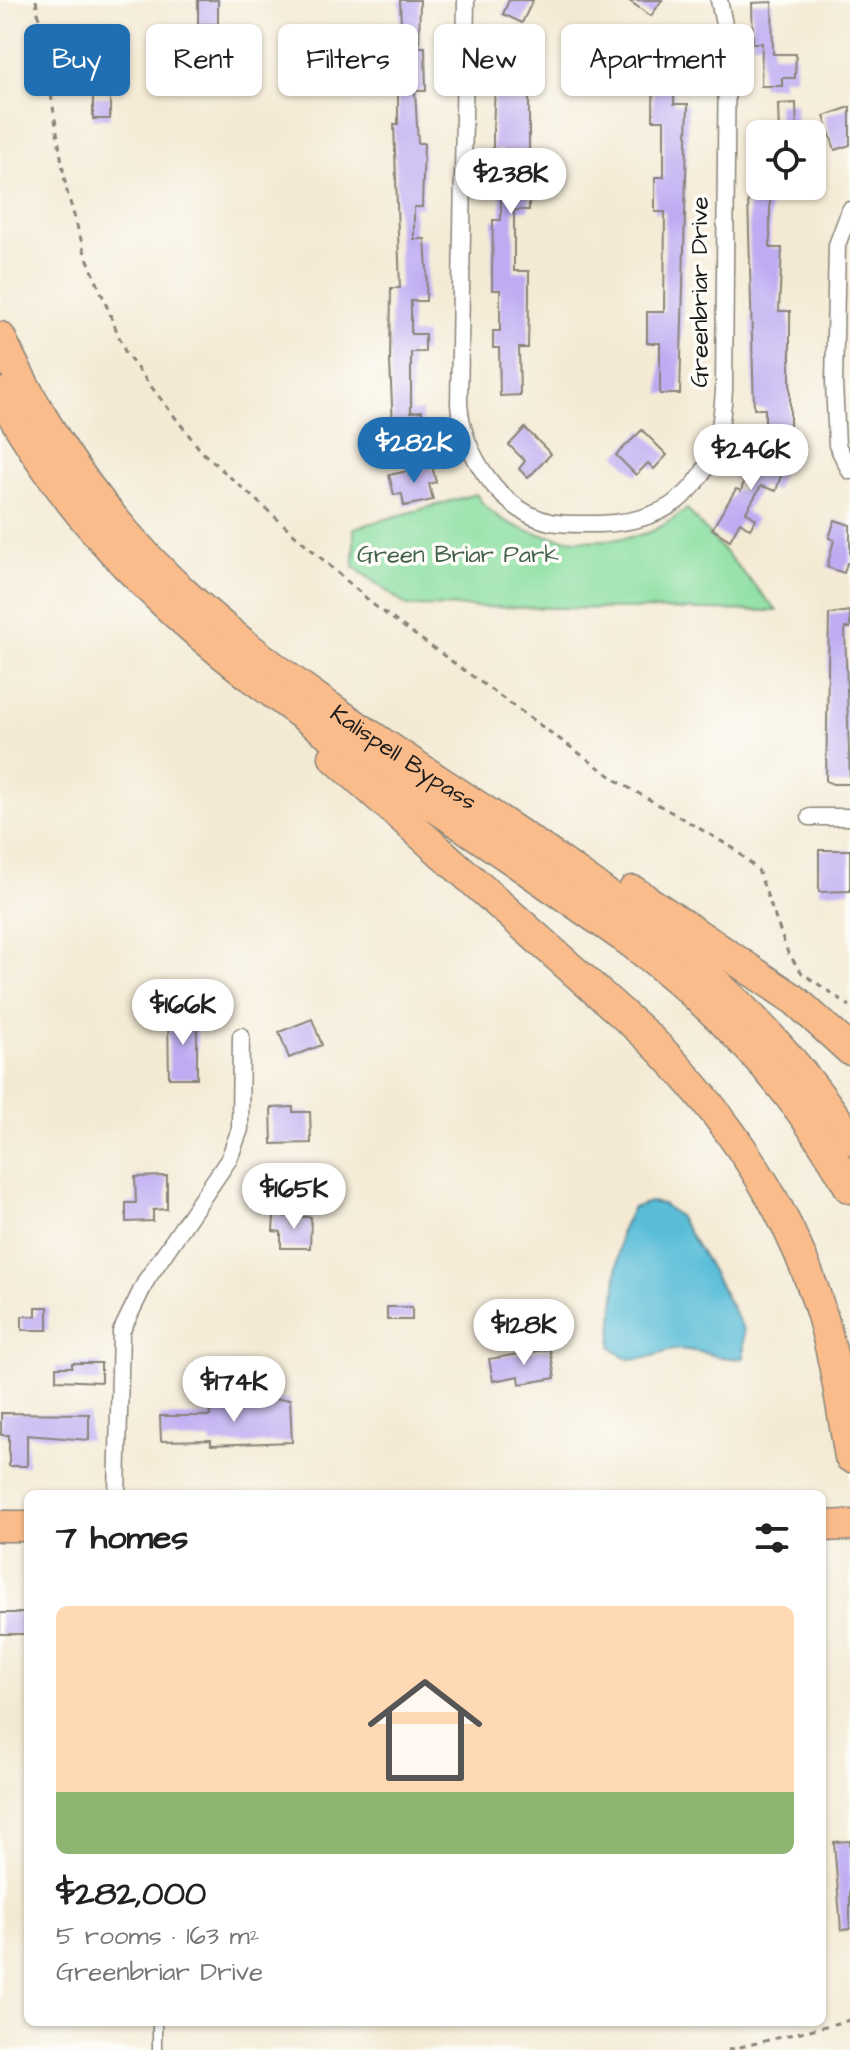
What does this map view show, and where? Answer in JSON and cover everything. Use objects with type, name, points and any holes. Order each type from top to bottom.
[{"type":"highway","name":"Kalispell Bypass","points":[[0,337],[26,391],[69,463],[156,565],[203,610],[268,662],[623,907],[716,982],[786,1051],[850,1139]]},
{"type":"highway","name":"Kalispell Bypass","points":[[0,393],[53,480],[114,555],[175,617],[271,692],[619,934],[680,981],[777,1079],[811,1124],[850,1188]]},
{"type":"highway","points":[[271,692],[330,753],[647,1036],[709,1103],[740,1145],[779,1213],[807,1272],[829,1341],[850,1457]]},
{"type":"highway","points":[[431,775],[513,815],[729,953],[795,1000],[850,1050]]},
{"type":"highway","points":[[826,1526],[850,1525]]},
{"type":"highway","points":[[0,1526],[24,1526]]},
{"type":"street","name":"Greenbriar Drive","points":[[466,0],[459,404],[462,432],[474,458],[512,501],[535,516],[562,524],[631,522],[670,507],[700,477],[719,437],[724,390],[727,39],[719,0]]},
{"type":"street","points":[[850,210],[837,245],[834,383],[837,445],[850,471]]},
{"type":"street","points":[[810,817],[850,817]]},
{"type":"street","points":[[117,1490],[121,1332],[147,1279],[229,1159],[240,1129],[241,1036]]},
{"type":"lane","points":[[157,2026],[157,2050]]},
{"type":"path","points":[[36,0],[66,188],[84,250],[126,354],[202,452],[375,606],[619,782],[733,848],[758,870],[788,953],[802,973],[850,1006]]},
{"type":"path","points":[[826,2026],[850,2020]]},
{"type":"path","points":[[728,2050],[826,2026]]},
{"type":"green space","name":"Green Briar Park","points":[[476,494],[490,510],[508,523],[531,532],[581,540],[606,540],[650,532],[687,509],[777,611],[407,606],[354,567],[354,528]]},
{"type":"water","points":[[649,1202],[663,1204],[678,1216],[707,1262],[744,1330],[744,1358],[675,1350],[632,1359],[622,1356],[611,1346],[620,1234],[632,1208]]},
{"type":"building","points":[[198,0],[218,0],[218,24],[198,24]]},
{"type":"building","points":[[400,0],[420,0],[419,47],[425,47],[426,91],[418,91],[418,24],[401,24]]},
{"type":"building","points":[[509,0],[533,0],[522,23],[503,14]]},
{"type":"building","points":[[628,0],[662,0],[651,16]]},
{"type":"building","points":[[772,2],[773,54],[796,54],[795,78],[782,78],[782,86],[761,86],[762,43],[754,43],[752,3]]},
{"type":"building","points":[[398,96],[415,96],[418,143],[424,143],[422,207],[414,207],[414,239],[425,239],[427,270],[426,301],[411,301],[411,334],[425,334],[425,352],[411,352],[411,412],[422,411],[423,447],[394,448],[390,362],[391,288],[400,288],[394,124],[398,124]]},
{"type":"building","points":[[494,96],[529,96],[529,210],[514,210],[514,271],[529,271],[528,348],[519,348],[520,395],[500,396],[499,348],[493,348],[493,331],[500,331],[500,290],[492,290],[493,220],[501,220],[501,196],[492,196],[492,178],[502,178],[502,150],[493,150]]},
{"type":"building","points":[[653,96],[674,96],[674,104],[688,104],[680,394],[660,394],[660,343],[647,343],[647,312],[664,312],[665,212],[655,212],[655,177],[664,177],[664,120],[653,120]]},
{"type":"building","points":[[93,97],[110,97],[110,119],[93,119]]},
{"type":"building","points":[[796,103],[797,120],[779,120],[778,104]]},
{"type":"building","points":[[850,107],[850,145],[835,150],[824,116]]},
{"type":"building","points":[[748,200],[770,200],[770,248],[782,248],[779,311],[790,311],[790,428],[765,428],[765,409],[754,409]]},
{"type":"building","points":[[525,428],[551,454],[528,478],[519,469],[525,461],[509,445]]},
{"type":"building","points":[[642,430],[667,455],[654,469],[648,463],[636,475],[616,455]]},
{"type":"building","points":[[766,447],[788,454],[776,491],[761,486],[746,512],[756,519],[750,529],[740,522],[730,540],[712,529],[736,489],[741,491],[751,459],[761,462]]},
{"type":"building","points":[[432,466],[436,482],[429,484],[433,500],[404,506],[402,494],[394,495],[389,475]]},
{"type":"building","points":[[835,520],[850,525],[850,564],[847,563],[844,573],[827,567],[834,540],[829,538]]},
{"type":"building","points":[[850,611],[850,628],[845,628],[850,784],[833,784],[826,781],[829,614]]},
{"type":"building","points":[[819,850],[850,850],[850,891],[819,892]]},
{"type":"building","points":[[168,1017],[197,1017],[197,1078],[169,1078]]},
{"type":"building","points":[[312,1019],[322,1045],[289,1058],[279,1032]]},
{"type":"building","points":[[293,1107],[293,1112],[310,1112],[311,1143],[272,1144],[271,1108]]},
{"type":"building","points":[[167,1176],[167,1209],[153,1210],[153,1221],[126,1222],[126,1203],[136,1203],[135,1177]]},
{"type":"building","points":[[274,1216],[311,1217],[310,1248],[281,1248],[281,1232],[273,1231]]},
{"type":"building","points":[[36,1307],[48,1307],[48,1330],[22,1330],[22,1316],[36,1316]]},
{"type":"building","points":[[387,1307],[412,1307],[412,1320],[387,1320]]},
{"type":"building","points":[[550,1349],[555,1378],[520,1384],[519,1376],[493,1381],[489,1359]]},
{"type":"building","points":[[72,1363],[101,1363],[101,1382],[56,1380],[56,1367],[72,1367]]},
{"type":"building","points":[[290,1399],[292,1442],[211,1445],[211,1440],[161,1441],[160,1416],[210,1416],[210,1402]]},
{"type":"building","points":[[1,1413],[89,1414],[89,1440],[27,1435],[27,1466],[9,1466],[9,1435],[1,1435]]},
{"type":"building","points":[[0,1613],[24,1613],[24,1634],[0,1634]]},
{"type":"building","points":[[850,1841],[850,1929],[841,1930],[834,1842]]}]
